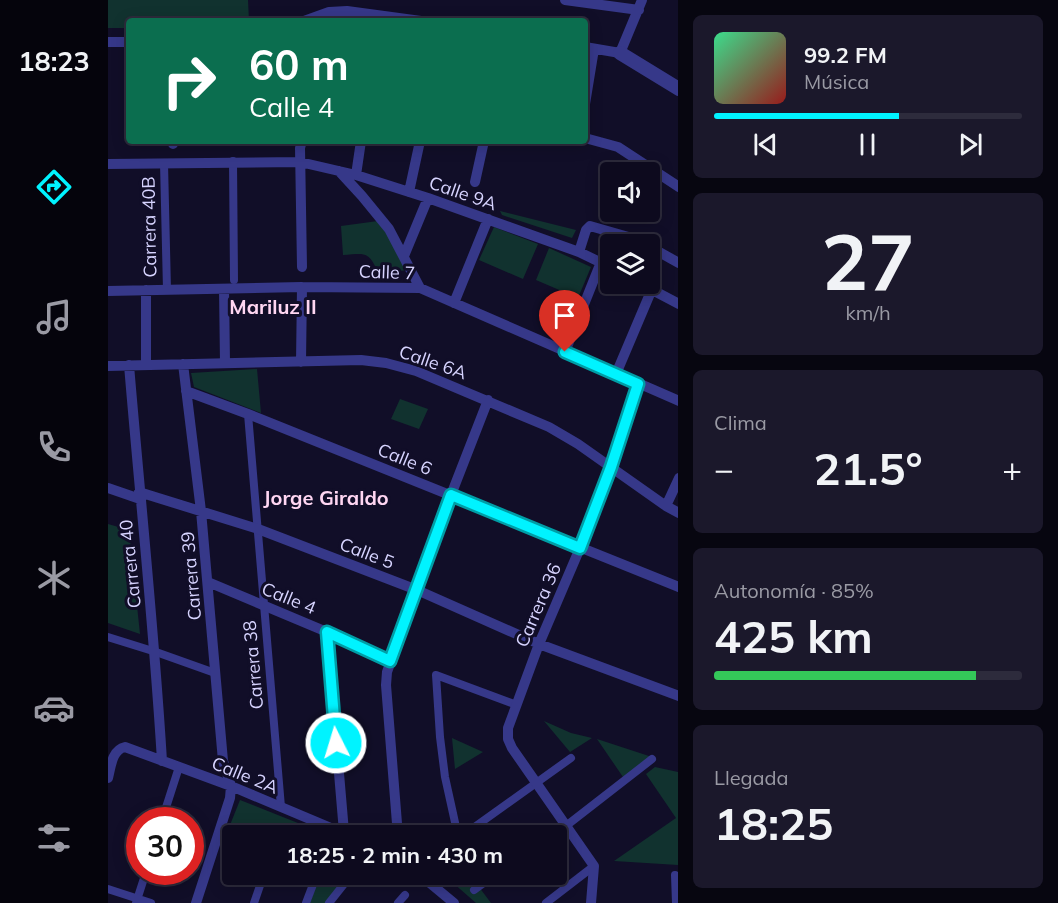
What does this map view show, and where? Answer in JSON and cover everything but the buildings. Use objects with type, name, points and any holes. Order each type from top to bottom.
[{"type":"street","points":[[565,0],[640,5],[620,53]]},
{"type":"street","points":[[313,18],[330,12],[347,11],[392,18]]},
{"type":"street","points":[[108,42],[126,42]]},
{"type":"street","points":[[588,70],[590,48],[620,53],[678,88]]},
{"type":"street","points":[[588,139],[618,147],[678,187]]},
{"type":"street","points":[[301,144],[302,267]]},
{"type":"street","points":[[356,175],[361,144]]},
{"type":"street","points":[[409,192],[419,144]]},
{"type":"street","points":[[476,182],[483,144]]},
{"type":"street","points":[[225,363],[230,286],[233,161]]},
{"type":"street","name":"Calle 9A","points":[[108,164],[300,162],[356,175],[428,198],[579,252],[600,262]]},
{"type":"street","name":"Carrera 40B","points":[[164,163],[166,290]]},
{"type":"street","points":[[339,171],[389,230],[420,288]]},
{"type":"street","points":[[404,256],[428,198]]},
{"type":"street","points":[[454,303],[488,219]]},
{"type":"street","points":[[579,252],[586,230],[590,226],[618,234]]},
{"type":"street","points":[[660,253],[678,263]]},
{"type":"street","points":[[565,352],[600,278]]},
{"type":"street","name":"Calle 7","points":[[108,291],[230,286],[420,288],[638,384],[678,399]]},
{"type":"street","points":[[301,362],[302,287]]},
{"type":"street","points":[[146,365],[147,290]]},
{"type":"street","points":[[616,374],[650,294]]},
{"type":"street","points":[[660,294],[678,304]]},
{"type":"street","name":"Calle 6A","points":[[108,366],[361,360],[386,363],[416,371],[549,427],[678,513]]},
{"type":"street","name":"Carrera 39","points":[[183,364],[201,511],[223,761],[231,786]]},
{"type":"street","name":"Carrera 40","points":[[129,365],[139,496],[156,652],[162,760]]},
{"type":"street","name":"Carrera 36","points":[[537,781],[512,748],[508,739],[508,728],[539,644],[580,548],[611,467],[638,384]]},
{"type":"street","name":"Calle 6","points":[[186,391],[678,586]]},
{"type":"street","points":[[397,825],[386,685],[390,661],[488,400]]},
{"type":"street","name":"Carrera 38","points":[[248,414],[281,807]]},
{"type":"street","points":[[666,506],[678,478]]},
{"type":"street","name":"Calle 5","points":[[108,488],[201,511],[258,529],[417,590],[539,644],[678,696]]},
{"type":"street","name":"Calle 4","points":[[208,582],[390,661]]},
{"type":"street","points":[[327,632],[339,825]]},
{"type":"street","points":[[108,637],[215,673]]},
{"type":"street","points":[[457,825],[445,777],[436,675],[517,705]]},
{"type":"street","name":"Calle 2A","points":[[108,778],[115,754],[119,748],[125,747],[231,786],[322,825]]},
{"type":"street","points":[[475,825],[571,758]]},
{"type":"street","points":[[591,903],[594,866],[567,826],[652,759]]},
{"type":"street","points":[[166,807],[179,767]]},
{"type":"street","points":[[537,781],[566,825]]},
{"type":"street","points":[[196,903],[227,809],[231,786]]},
{"type":"street","points":[[546,903],[594,866]]},
{"type":"street","points":[[675,875],[676,903]]},
{"type":"street","points":[[137,901],[142,885]]},
{"type":"street","points":[[254,903],[260,885]]},
{"type":"street","points":[[306,903],[313,885]]},
{"type":"street","points":[[329,903],[343,885]]},
{"type":"street","points":[[432,885],[454,903]]},
{"type":"street","points":[[474,890],[481,885]]},
{"type":"street","points":[[108,889],[137,901],[151,903]]},
{"type":"street","points":[[398,903],[405,895]]},
{"type":"green space","points":[[108,0],[248,0],[249,18],[126,18],[126,28],[108,28]]},
{"type":"green space","points":[[500,211],[576,230],[572,238],[502,215]]},
{"type":"green space","points":[[378,221],[411,269],[377,270],[368,256],[343,255],[341,226]]},
{"type":"green space","points":[[494,227],[538,244],[523,279],[479,260]]},
{"type":"green space","points":[[549,248],[591,267],[578,298],[536,280]]},
{"type":"green space","points":[[257,369],[261,413],[194,387],[191,373]]},
{"type":"green space","points":[[400,399],[428,409],[419,429],[391,419]]},
{"type":"green space","points":[[108,524],[129,530],[140,634],[108,623]]},
{"type":"green space","points":[[544,721],[571,733],[592,738],[570,752]]},
{"type":"green space","points":[[452,738],[483,752],[455,769]]},
{"type":"green space","points":[[597,739],[652,757],[623,777]]},
{"type":"green space","points":[[655,767],[678,772],[678,865],[614,861],[676,818],[646,774]]},
{"type":"green space","points":[[240,800],[303,825],[230,825]]},
{"type":"green space","points":[[316,885],[341,885],[327,903],[310,903]]},
{"type":"green space","points":[[455,885],[478,885],[491,903],[476,903]]},
{"type":"district","name":"Mariluz II","points":[[273,306]]},
{"type":"district","name":"Jorge Giraldo","points":[[326,497]]},
{"type":"route","points":[[336,743],[327,632],[390,661],[451,495],[580,548],[611,467],[638,384],[565,352]]}]
